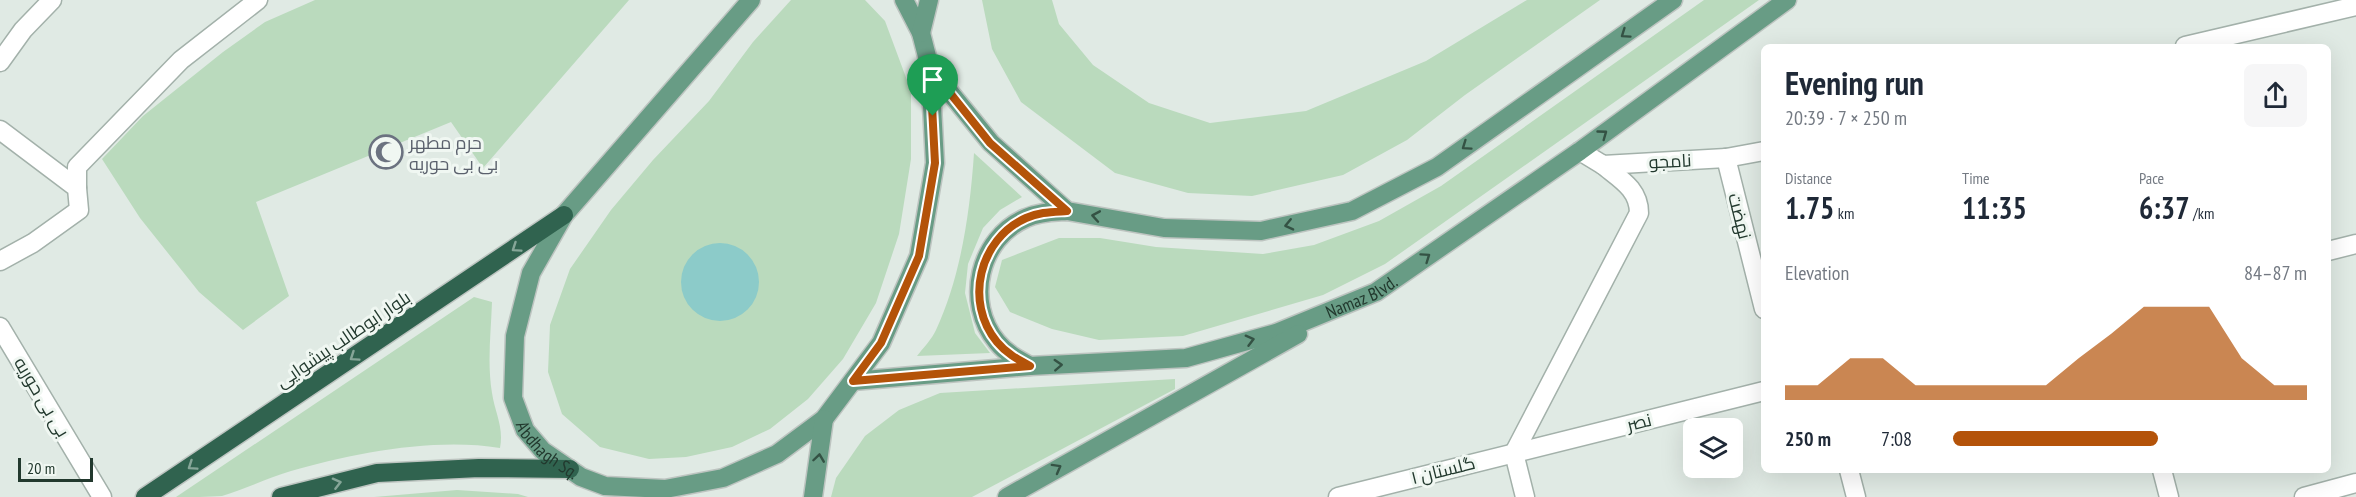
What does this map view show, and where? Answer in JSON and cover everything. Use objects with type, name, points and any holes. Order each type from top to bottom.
[{"type":"highway","name":"بلوار ابوطالب پیشوایی","points":[[145,497],[564,215]]},
{"type":"highway","points":[[280,497],[377,473],[479,468],[575,473]]},
{"type":"main road","name":"Abdhagh Sq.","points":[[751,0],[564,215],[531,273],[516,336],[513,398],[525,430],[543,451],[575,473],[605,486],[664,489],[723,478],[777,454],[824,419],[881,343],[919,256],[935,163],[930,68],[921,33],[904,0]]},
{"type":"main road","points":[[921,33],[929,0]]},
{"type":"main road","points":[[1030,366],[1011,356],[996,342],[979,304],[979,283],[984,262],[993,244],[1008,229],[1026,218],[1046,212],[1067,211],[1164,228],[1261,231],[1352,211],[1437,167],[1672,0]]},
{"type":"main road","name":"Namaz Blvd.","points":[[853,381],[1030,366],[1186,358],[1276,333],[1376,292],[1580,151],[1788,0]]},
{"type":"main road","points":[[930,68],[990,143],[1067,211]]},
{"type":"main road","points":[[1010,496],[1376,292]]},
{"type":"main road","points":[[813,497],[824,419]]},
{"type":"main road","points":[[575,473],[597,497]]},
{"type":"street","points":[[1,59],[23,30],[52,0]]},
{"type":"street","points":[[0,261],[33,243],[79,210],[77,167],[182,60],[253,1]]},
{"type":"street","points":[[2194,44],[2356,6]]},
{"type":"street","points":[[0,130],[77,188]]},
{"type":"street","points":[[1525,497],[1514,453],[1638,213],[1639,202],[1633,189],[1603,165],[1580,151]]},
{"type":"street","name":"نامجو","points":[[1603,165],[1726,158],[1761,152]]},
{"type":"street","name":"نهضت","points":[[1726,158],[1761,297]]},
{"type":"street","points":[[2331,250],[2356,244]]},
{"type":"street","name":"بی بی حوریه","points":[[0,327],[102,497]]},
{"type":"street","name":"نصر","points":[[1514,453],[1761,392]]},
{"type":"street","name":"گلستان ۱","points":[[1338,497],[1514,453]]},
{"type":"street","points":[[1850,473],[1856,497]]},
{"type":"street","points":[[2163,473],[2169,497]]},
{"type":"street","points":[[2304,497],[2356,483]]},
{"type":"green space","points":[[315,0],[629,0],[483,168],[451,122],[256,202],[289,296],[243,330],[199,292],[140,218],[102,159],[143,116],[223,52],[265,22]]},
{"type":"green space","points":[[791,0],[865,0],[885,21],[911,91],[911,159],[899,234],[876,303],[843,359],[808,399],[770,429],[732,447],[686,457],[649,459],[600,447],[562,414],[548,372],[550,325],[570,269],[611,210],[653,160],[709,101],[753,42]]},
{"type":"green space","points":[[982,0],[1052,0],[1059,24],[1093,65],[1149,103],[1210,123],[1306,111],[1426,61],[1527,0],[1600,0],[1465,95],[1407,140],[1343,175],[1252,196],[1188,193],[1115,173],[1021,102],[992,49]]},
{"type":"green space","points":[[1704,0],[1759,0],[1385,264],[1323,295],[1183,336],[1099,340],[1052,329],[1010,312],[995,287],[1002,260],[1059,238],[1100,238],[1156,247],[1263,254],[1314,245],[1379,221],[1441,186]]},
{"type":"green space","points":[[974,153],[1022,197],[1000,210],[983,228],[968,264],[965,293],[975,333],[990,353],[917,356],[934,333],[952,288],[967,221]]},
{"type":"green space","points":[[474,297],[492,302],[490,370],[492,393],[500,427],[500,448],[449,444],[368,453],[291,471],[222,496],[176,497]]},
{"type":"green space","points":[[1175,379],[1175,389],[972,497],[831,497],[836,478],[865,436],[899,410],[940,393]]},
{"type":"green space","points":[[457,490],[518,494],[528,497],[374,497]]},
{"type":"water","points":[[720,243],[735,246],[752,260],[759,282],[756,297],[742,314],[720,321],[705,318],[688,304],[681,282],[684,267],[698,250]]},
{"type":"place","name":"حرم مطهر بی بی حوریه","points":[[386,152]]},
{"type":"route","points":[[930,68],[990,143],[1067,211],[1046,212],[1026,218],[1008,229],[993,244],[984,262],[979,283],[979,304],[986,324],[996,342],[1011,356],[1030,366],[853,381],[881,343],[919,256],[935,163],[933,116],[930,68]]}]
